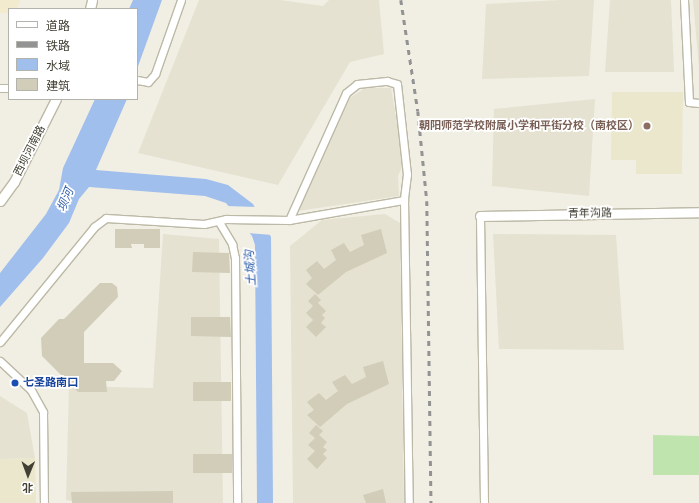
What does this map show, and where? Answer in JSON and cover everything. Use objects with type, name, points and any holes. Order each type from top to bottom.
[{"type":"street","points":[[139,81],[148,82],[155,74],[181,0]]},
{"type":"street","points":[[684,0],[689,102],[699,103]]},
{"type":"street","points":[[289,220],[346,93],[357,84],[387,81],[397,84],[406,147],[407,174],[404,200],[409,503]]},
{"type":"street","name":"西坝河南路","points":[[0,201],[14,182],[55,100]]},
{"type":"street","points":[[0,342],[94,227],[106,218],[204,224],[223,221],[271,219],[289,220],[404,200]]},
{"type":"street","name":"青年沟路","points":[[480,216],[699,212]]},
{"type":"street","points":[[480,216],[484,503]]},
{"type":"street","points":[[223,221],[232,244],[235,258],[237,503]]},
{"type":"street","points":[[0,361],[31,390],[43,412],[44,503]]},
{"type":"shaded area","points":[[0,0],[20,0],[17,8],[8,8],[8,13],[0,13]]},
{"type":"shaded area","points":[[199,0],[280,0],[323,6],[329,0],[379,0],[384,54],[350,62],[278,185],[138,153]]},
{"type":"shaded area","points":[[561,0],[594,0],[589,76],[482,79],[486,4]]},
{"type":"shaded area","points":[[610,0],[671,0],[674,72],[605,72]]},
{"type":"shaded area","points":[[693,0],[699,0],[699,68]]},
{"type":"shaded area","points":[[365,88],[391,88],[404,162],[398,176],[399,196],[298,211],[350,98]]},
{"type":"shaded area","name":"朝阳师范学校附属小学和平街分校（南校区）","points":[[612,92],[683,92],[682,174],[636,174],[636,160],[611,160]]},
{"type":"shaded area","points":[[595,99],[589,196],[492,186],[494,109]]},
{"type":"shaded area","points":[[385,214],[400,223],[404,503],[293,503],[290,246],[322,220]]},
{"type":"shaded area","points":[[163,234],[219,239],[223,503],[83,503],[66,500],[69,386],[153,388]]},
{"type":"shaded area","points":[[493,234],[616,235],[624,350],[499,349]]},
{"type":"shaded area","points":[[0,396],[27,413],[35,458],[0,459]]},
{"type":"shaded area","points":[[35,458],[36,503],[0,503],[0,459]]},
{"type":"green space","points":[[653,435],[699,436],[699,475],[653,475]]},
{"type":"water","points":[[133,0],[162,0],[138,66],[138,8],[129,8]]},
{"type":"water","name":"坝河","points":[[95,100],[127,100],[96,170],[206,179],[228,185],[253,204],[271,237],[273,503],[257,503],[255,245],[252,236],[226,203],[205,196],[89,187],[79,199],[69,223],[43,258],[0,307],[0,273],[46,214],[59,190],[63,168]]},
{"type":"pier","points":[[226,206],[257,207],[272,235],[248,233]]},
{"type":"building","points":[[115,229],[160,229],[160,248],[144,248],[144,244],[131,244],[132,248],[115,248]]},
{"type":"building","points":[[381,229],[387,253],[346,272],[318,295],[306,284],[312,278],[306,270],[317,261],[324,269],[336,260],[331,250],[344,243],[350,252],[364,245],[361,235]]},
{"type":"building","points":[[193,252],[229,253],[230,273],[192,272]]},
{"type":"building","points":[[100,283],[112,283],[117,287],[118,297],[84,332],[84,363],[113,363],[122,371],[114,381],[106,381],[107,392],[78,392],[42,356],[41,338],[59,319],[64,319]]},
{"type":"building","points":[[315,294],[321,300],[318,303],[326,311],[322,315],[325,318],[321,323],[326,327],[316,337],[306,327],[313,320],[306,313],[313,306],[308,301]]},
{"type":"building","points":[[191,317],[230,317],[231,337],[191,336]]},
{"type":"building","points":[[383,361],[389,384],[347,404],[320,427],[307,415],[314,410],[307,402],[319,393],[326,400],[338,391],[332,382],[345,375],[352,384],[366,377],[363,367]]},
{"type":"building","points":[[193,382],[231,382],[231,401],[193,401]]},
{"type":"building","points":[[316,425],[323,431],[319,435],[327,442],[323,447],[327,450],[323,454],[327,458],[317,469],[307,459],[315,451],[308,445],[315,438],[309,433]]},
{"type":"building","points":[[193,454],[232,454],[232,473],[193,473]]},
{"type":"building","points":[[383,489],[386,503],[366,503],[363,495]]},
{"type":"building","points":[[173,491],[173,503],[72,503],[71,492]]},
{"type":"railway","points":[[401,0],[418,111],[427,201],[431,503]]},
{"type":"place","name":"朝阳师范学校附属小学和平街分校（南校区）","points":[[647,126]]},
{"type":"place","name":"七圣路南口","points":[[15,383]]},
{"type":"water label","name":"土城沟","points":[[251,268]]}]
